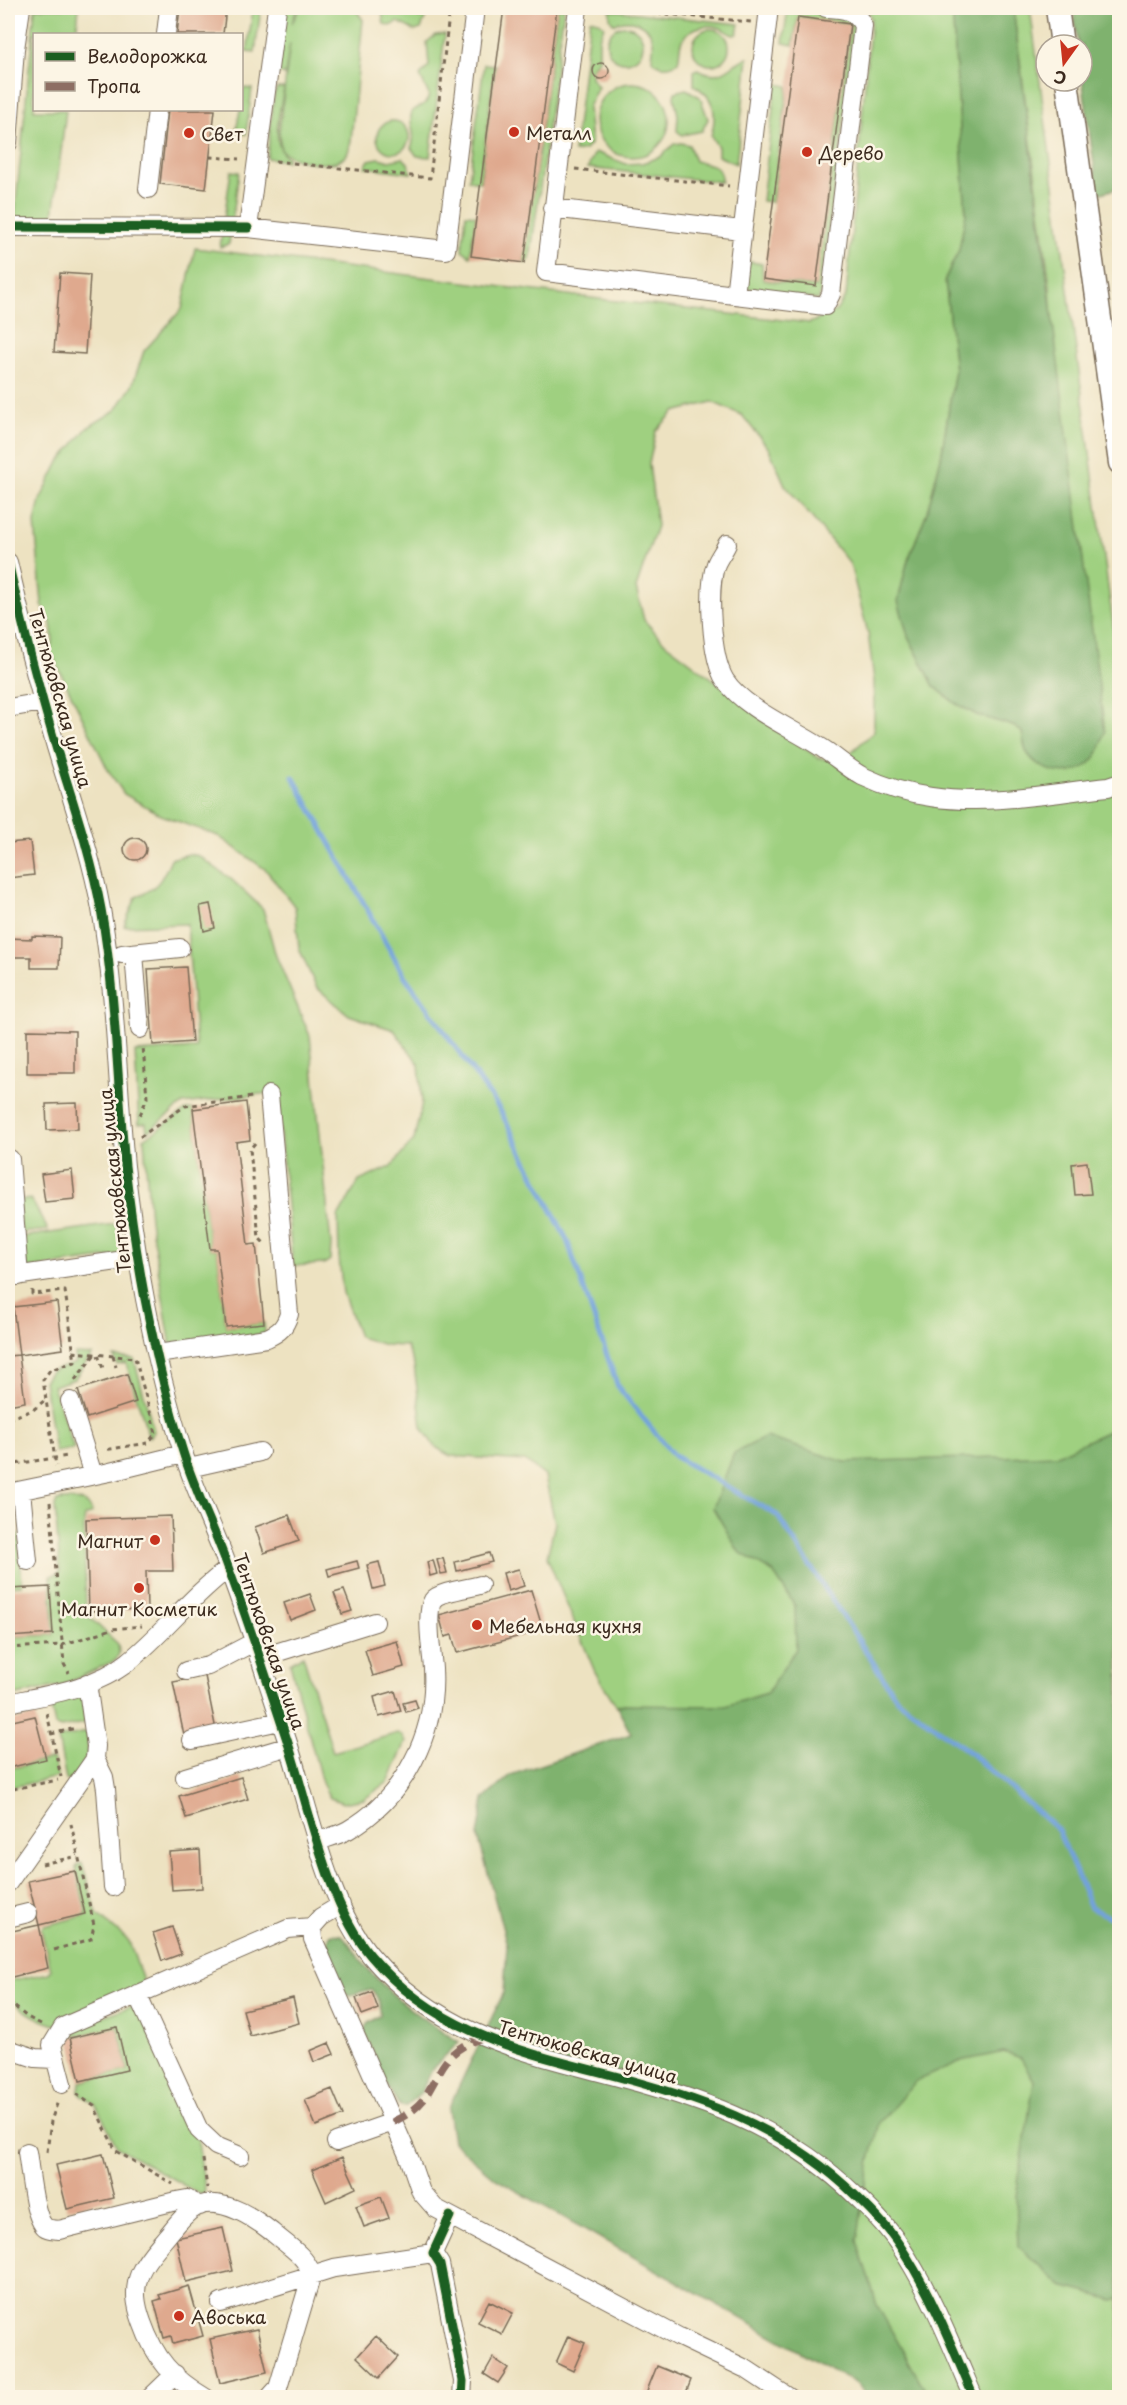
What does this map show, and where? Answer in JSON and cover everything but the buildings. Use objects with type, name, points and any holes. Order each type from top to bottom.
[{"type":"main road","points":[[1057,8],[1060,33]]},
{"type":"main road","points":[[1069,93],[1119,463]]},
{"type":"street","points":[[8,143],[15,49],[21,8]]},
{"type":"street","points":[[166,33],[169,8]]},
{"type":"street","points":[[248,228],[277,8]]},
{"type":"street","points":[[11,227],[248,228],[446,249],[475,8]]},
{"type":"street","points":[[578,8],[546,272],[825,306],[831,294],[862,26],[859,17],[849,10],[826,8]]},
{"type":"street","points":[[735,295],[769,8]]},
{"type":"street","points":[[148,189],[157,111]]},
{"type":"street","points":[[552,208],[741,231]]},
{"type":"street","points":[[728,544],[716,565],[712,595],[712,628],[716,657],[724,679],[738,697],[825,749],[861,776],[895,789],[950,800],[992,799],[1108,787],[1119,783]]},
{"type":"street","name":"Тентюковская улица","points":[[8,562],[43,702],[89,854],[100,905],[114,1007],[125,1168],[138,1258],[157,1354],[186,1461],[229,1568],[289,1746],[318,1841],[341,1905],[353,1930],[369,1954],[391,1977],[455,2025],[512,2049],[641,2082],[696,2099],[746,2119],[796,2148],[843,2184],[878,2217],[900,2245],[945,2329],[974,2397]]},
{"type":"street","points":[[8,708],[43,702]]},
{"type":"street","points":[[108,956],[180,948]]},
{"type":"street","points":[[134,953],[140,1029]]},
{"type":"street","points":[[157,1354],[267,1338],[279,1333],[286,1323],[289,1314],[260,1096]]},
{"type":"street","points":[[10,1159],[19,1276],[138,1258]]},
{"type":"street","points":[[70,1401],[93,1475]]},
{"type":"street","points":[[28,1561],[14,1492],[93,1475],[260,1452]]},
{"type":"street","points":[[8,1703],[43,1696],[83,1684],[127,1663],[208,1584],[229,1568]]},
{"type":"street","points":[[318,1841],[347,1831],[384,1804],[405,1776],[418,1751],[429,1721],[434,1689],[430,1616],[432,1601],[438,1595],[480,1585]]},
{"type":"street","points":[[186,1671],[256,1650],[375,1622]]},
{"type":"street","points":[[83,1684],[93,1725],[95,1759],[104,1777],[106,1789],[113,1887]]},
{"type":"street","points":[[192,1740],[280,1721]]},
{"type":"street","points":[[185,1778],[289,1746]]},
{"type":"street","points":[[10,1878],[95,1759]]},
{"type":"street","points":[[62,2085],[52,2045],[63,2027],[288,1929],[312,1927],[321,1917],[341,1905]]},
{"type":"street","points":[[8,1918],[28,1913]]},
{"type":"street","points":[[312,1927],[313,1939],[422,2192],[435,2208],[746,2370],[789,2397]]},
{"type":"street","points":[[137,1994],[199,2130],[216,2146],[240,2156]]},
{"type":"street","points":[[8,2049],[35,2058],[54,2059]]},
{"type":"street","points":[[336,2142],[393,2122]]},
{"type":"street","points":[[27,2152],[38,2213],[45,2227],[50,2229],[59,2230],[188,2199],[204,2205],[238,2211],[262,2224],[306,2260],[312,2274],[278,2388],[269,2397]]},
{"type":"street","points":[[204,2205],[184,2216],[156,2250],[140,2274],[136,2290],[136,2304],[154,2353],[190,2388],[206,2397]]},
{"type":"street","points":[[433,2253],[450,2216]]},
{"type":"street","points":[[221,2303],[334,2268],[433,2253]]},
{"type":"street","points":[[433,2253],[440,2264],[463,2381],[462,2397]]},
{"type":"street","points":[[150,2397],[175,2374]]},
{"type":"path","points":[[265,160],[430,178],[449,15],[377,8]]},
{"type":"path","points":[[603,8],[754,23]]},
{"type":"path","points":[[570,168],[735,186]]},
{"type":"path","points":[[137,1124],[147,1098],[140,1029]]},
{"type":"path","points":[[253,1108],[260,1096]]},
{"type":"path","points":[[138,1138],[184,1106],[260,1096]]},
{"type":"path","points":[[257,1140],[250,1149],[259,1238],[265,1244]]},
{"type":"path","points":[[19,1276],[32,1294],[65,1291],[75,1362],[50,1370],[43,1380],[54,1458],[64,1664],[83,1684]]},
{"type":"path","points":[[8,1465],[148,1443],[156,1432],[135,1358],[73,1352]]},
{"type":"path","points":[[97,1354],[104,1371]]},
{"type":"path","points":[[75,1380],[97,1354]]},
{"type":"path","points":[[113,1356],[116,1367]]},
{"type":"path","points":[[8,1419],[33,1410],[46,1400]]},
{"type":"path","points":[[8,1648],[62,1645],[112,1629],[168,1624]]},
{"type":"path","points":[[13,1790],[61,1779],[43,1696]]},
{"type":"path","points":[[51,1734],[93,1725]]},
{"type":"path","points":[[54,1950],[91,1940],[94,1925],[66,1802]]},
{"type":"path","points":[[10,1878],[78,1856]]},
{"type":"path","points":[[8,2001],[27,2017],[59,2032]]},
{"type":"path","points":[[46,2154],[51,2121],[62,2085],[94,2106],[116,2151],[178,2186]]},
{"type":"path","points":[[199,2130],[204,2205]]},
{"type":"green space","points":[[35,8],[79,8],[76,33],[33,33],[33,111],[66,111],[52,225],[20,221],[15,213]]},
{"type":"green space","points":[[253,8],[261,8],[255,53],[247,52]]},
{"type":"green space","points":[[285,8],[297,8],[292,23],[300,8],[348,8],[356,10],[363,20],[351,140],[347,154],[334,162],[305,161],[281,150],[279,132],[290,43],[285,75],[277,72]]},
{"type":"green space","points":[[558,8],[564,8],[547,133],[541,132]]},
{"type":"green space","points":[[867,8],[952,8],[966,214],[959,250],[945,279],[955,370],[941,458],[927,512],[907,563],[908,636],[934,686],[955,703],[977,715],[1013,726],[1022,732],[1028,751],[1044,767],[1071,773],[1050,286],[1013,8],[1030,8],[1034,38],[1034,93],[1041,93],[1120,676],[1119,1432],[776,1569],[799,1605],[800,1650],[770,1697],[725,1711],[616,1705],[595,1672],[547,1557],[555,1523],[545,1476],[525,1461],[450,1456],[434,1446],[422,1427],[414,1365],[406,1346],[385,1345],[359,1337],[343,1293],[338,1217],[359,1181],[391,1167],[414,1140],[422,1103],[419,1064],[394,1030],[349,1015],[316,987],[299,948],[295,907],[266,870],[218,836],[161,815],[124,794],[108,770],[50,651],[53,640],[51,623],[42,604],[35,523],[40,500],[58,464],[87,428],[116,410],[132,386],[144,351],[182,309],[195,248],[810,323],[836,311],[846,296],[871,18]],"holes":[[[712,402],[742,415],[769,449],[785,485],[850,564],[868,633],[874,681],[874,732],[841,761],[818,758],[665,643],[644,620],[636,588],[657,526],[649,464],[656,431],[674,412]]]},
{"type":"green space","points":[[952,8],[1013,8],[1105,733],[1094,759],[1078,770],[1068,772],[1049,770],[1040,765],[1026,751],[1022,732],[1013,726],[977,715],[955,703],[934,686],[908,636],[898,601],[907,563],[927,512],[941,458],[955,370],[945,279],[959,250],[966,214]]},
{"type":"green space","points":[[1073,8],[1119,8],[1119,188],[1098,194],[1084,93],[1094,93],[1094,33],[1076,33]]},
{"type":"green space","points":[[610,10],[739,24],[737,34],[734,35],[712,26],[696,28],[683,38],[678,62],[665,66],[658,65],[652,60],[653,41],[648,29],[632,21],[614,24],[610,19]]},
{"type":"green space","points":[[793,10],[849,16],[857,24],[819,300],[743,287],[746,261],[762,264],[763,280],[816,287],[851,24],[798,17],[793,45],[783,43],[787,15]]},
{"type":"green space","points":[[382,12],[426,16],[421,29],[415,31],[398,22],[390,26],[384,24]]},
{"type":"green space","points":[[590,19],[604,26],[599,39],[599,59],[591,69],[591,77],[598,87],[588,107],[591,143],[585,150],[574,152]]},
{"type":"green space","points":[[625,26],[638,31],[643,44],[638,57],[625,62],[612,57],[607,44],[612,31]]},
{"type":"green space","points":[[711,29],[724,34],[729,47],[724,60],[711,65],[698,60],[693,47],[698,34]]},
{"type":"green space","points":[[445,34],[430,157],[417,156],[411,148],[413,137],[411,116],[412,111],[425,104],[429,95],[420,76],[429,66],[427,42],[436,35]]},
{"type":"green space","points":[[748,58],[736,164],[718,156],[718,147],[711,136],[714,121],[713,107],[707,95],[694,85],[694,71],[697,69],[707,73],[721,73]]},
{"type":"green space","points":[[484,64],[495,65],[480,182],[469,180]]},
{"type":"green space","points":[[632,83],[653,89],[663,99],[669,120],[663,141],[653,151],[632,157],[611,151],[601,141],[595,120],[601,99],[611,89]]},
{"type":"green space","points":[[776,84],[788,86],[772,202],[762,201]]},
{"type":"green space","points":[[243,88],[252,89],[246,134],[236,132],[240,111],[243,111]]},
{"type":"green space","points":[[277,88],[284,88],[277,135],[287,161],[267,158],[274,95]]},
{"type":"green space","points":[[686,89],[700,97],[708,119],[702,131],[682,135],[677,131],[678,115],[674,97],[675,92]]},
{"type":"green space","points":[[393,121],[404,126],[409,137],[404,148],[393,153],[382,148],[377,137],[382,126]]},
{"type":"green space","points":[[541,137],[547,138],[530,259],[524,263]]},
{"type":"green space","points":[[674,144],[689,145],[695,161],[717,168],[721,182],[588,168],[595,152],[626,164],[642,163],[660,157]]},
{"type":"green space","points":[[379,158],[389,161],[403,158],[408,163],[411,173],[365,167],[369,160]]},
{"type":"green space","points":[[231,171],[239,172],[229,244],[220,247]]},
{"type":"green space","points":[[466,214],[476,215],[470,256],[462,250]]},
{"type":"green space","points":[[189,854],[199,856],[231,879],[263,909],[276,956],[310,1036],[331,1244],[330,1260],[324,1264],[293,1266],[276,1092],[183,1104],[147,1132],[146,1123],[139,1124],[135,1052],[196,1048],[187,924],[124,926],[136,897],[149,891],[158,883],[171,859]]},
{"type":"green space","points":[[193,1109],[210,1249],[217,1249],[226,1327],[264,1323],[265,1334],[171,1346],[150,1220],[144,1139],[186,1110]]},
{"type":"green space","points":[[31,1199],[48,1230],[21,1233],[18,1201]]},
{"type":"green space","points":[[121,1223],[125,1255],[26,1269],[22,1237]]},
{"type":"green space","points":[[75,1354],[92,1355],[74,1379],[53,1386],[74,1449],[55,1452],[44,1381],[51,1371],[76,1363]]},
{"type":"green space","points":[[114,1357],[134,1359],[154,1431],[149,1437],[126,1363],[117,1365]]},
{"type":"green space","points":[[1119,1426],[1119,2298],[1113,2300],[1062,2286],[1018,2246],[1016,2196],[1034,2081],[1021,2058],[1004,2052],[961,2061],[916,2081],[880,2122],[870,2160],[857,2241],[877,2305],[929,2397],[869,2397],[857,2384],[496,2179],[453,2142],[448,2109],[504,1992],[507,1945],[478,1836],[484,1799],[511,1775],[631,1734],[616,1705],[725,1706],[767,1693],[796,1649],[795,1606],[773,1572],[739,1552],[713,1508],[734,1453],[766,1437],[845,1462],[1057,1455]]},
{"type":"green space","points":[[77,1500],[84,1503],[92,1513],[85,1516],[84,1522],[86,1614],[118,1644],[119,1653],[116,1660],[63,1685],[8,1697],[8,1637],[53,1635],[54,1633],[51,1576],[60,1572],[55,1506],[57,1501]]},
{"type":"green space","points":[[17,1533],[22,1585],[8,1586],[8,1534]]},
{"type":"green space","points":[[303,1655],[333,1752],[398,1733],[406,1742],[388,1782],[364,1799],[343,1803],[330,1798],[322,1783],[290,1663]]},
{"type":"green space","points":[[83,1695],[85,1723],[61,1728],[55,1726],[50,1701]]},
{"type":"green space","points":[[87,1732],[86,1759],[69,1781],[66,1780],[58,1738]]},
{"type":"green space","points":[[53,1759],[58,1777],[8,1788],[8,1769]]},
{"type":"green space","points":[[82,1863],[97,1914],[129,1941],[143,1981],[139,1987],[55,2025],[30,2014],[13,2001],[8,1996],[8,1981],[49,1973],[51,1970],[41,1929],[44,1926],[87,1915],[76,1868]]},
{"type":"green space","points":[[331,1934],[342,1935],[372,1974],[395,1996],[419,2016],[459,2042],[433,2068],[420,2094],[405,2107],[399,2105],[384,2081],[364,2030],[367,2024],[380,2015],[377,1998],[371,1989],[351,1995],[344,1993],[328,1956],[327,1948]]},
{"type":"green space","points":[[132,2006],[141,2015],[197,2135],[205,2190],[203,2194],[199,2194],[117,2147],[96,2105],[79,2092],[80,2082],[128,2070],[118,2027],[70,2037],[69,2028]]},
{"type":"green space","points":[[1004,2047],[1024,2054],[1119,2293],[1119,2397],[923,2397],[872,2307],[852,2242],[875,2120],[913,2077]]},
{"type":"waterway","points":[[293,777],[404,975],[499,1108],[567,1240],[618,1387],[674,1456],[777,1515],[897,1699],[967,1750],[1058,1830],[1091,1908],[1120,1922]]},
{"type":"marked path","points":[[393,2122],[413,2110],[423,2100],[451,2055],[469,2043],[482,2038]]},
{"type":"cycle path","points":[[11,227],[248,228]]},
{"type":"cycle path","points":[[8,562],[56,747],[87,848],[101,909],[113,1005],[129,1199],[145,1299],[162,1376],[188,1467],[223,1552],[243,1609],[286,1737],[330,1881],[355,1934],[371,1956],[419,2001],[474,2032],[533,2054],[702,2102],[767,2131],[798,2149],[827,2171],[874,2213],[900,2246],[931,2301],[974,2398]]},
{"type":"cycle path","points":[[450,2216],[433,2253],[440,2264],[463,2381],[462,2398]]},
{"type":"place","name":"Металл","points":[[514,132]]},
{"type":"place","name":"Свет","points":[[189,133]]},
{"type":"place","name":"Дерево","points":[[807,152]]},
{"type":"place","name":"Магнит","points":[[155,1540]]},
{"type":"place","name":"Магнит Косметик","points":[[139,1588]]},
{"type":"place","name":"Мебельная кухня","points":[[477,1625]]},
{"type":"place","name":"Авоська","points":[[179,2316]]}]
